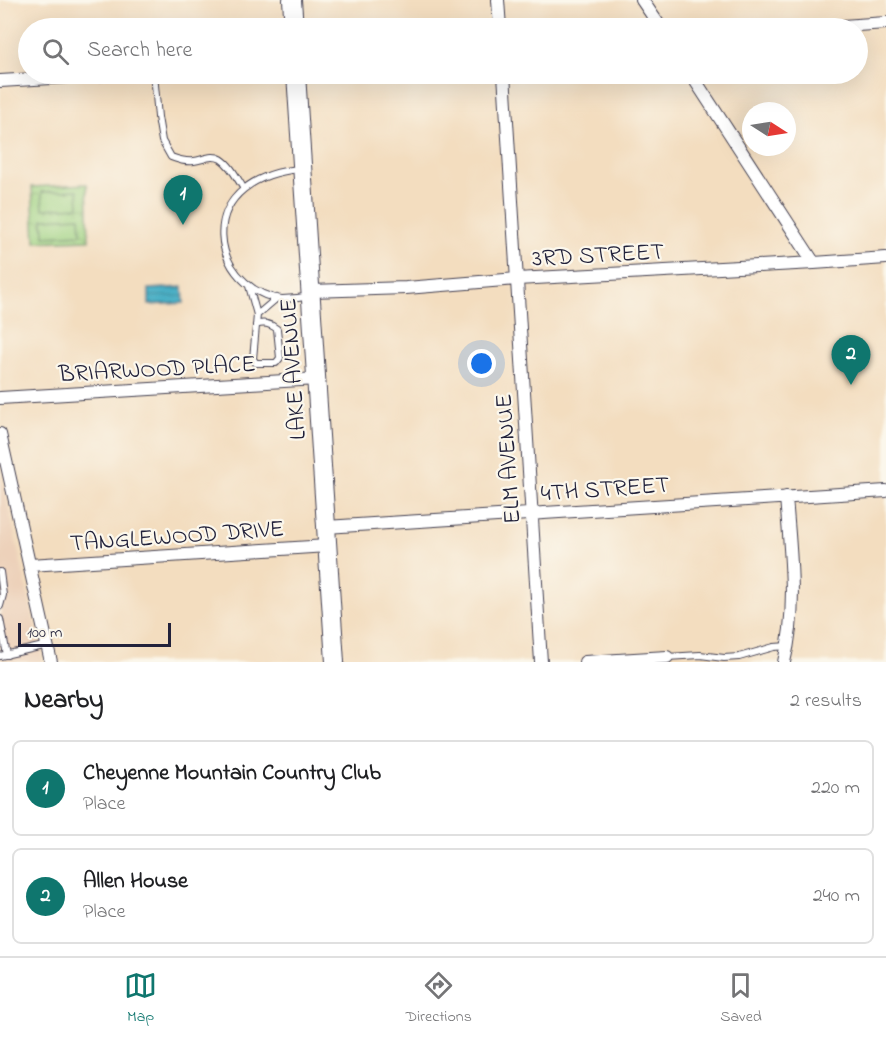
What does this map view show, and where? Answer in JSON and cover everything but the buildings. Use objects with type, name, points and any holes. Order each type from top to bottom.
[{"type":"main road","points":[[292,0],[293,18]]},
{"type":"main road","name":"LAKE AVENUE","points":[[297,84],[335,662]]},
{"type":"street","points":[[498,0],[499,18]]},
{"type":"street","points":[[642,0],[655,18]]},
{"type":"street","points":[[868,24],[886,23]]},
{"type":"street","points":[[0,81],[18,80]]},
{"type":"street","name":"ELM AVENUE","points":[[505,84],[541,662]]},
{"type":"street","points":[[698,84],[814,263]]},
{"type":"street","name":"3RD STREET","points":[[311,293],[886,258]]},
{"type":"street","name":"BRIARWOOD PLACE","points":[[0,398],[317,380]]},
{"type":"street","points":[[0,434],[51,662]]},
{"type":"street","name":"4TH STREET","points":[[326,527],[886,491]]},
{"type":"street","points":[[784,662],[791,629],[792,607],[786,497]]},
{"type":"street","name":"TANGLEWOOD DRIVE","points":[[30,565],[327,546]]},
{"type":"street","points":[[585,662],[667,657]]},
{"type":"lane","points":[[155,84],[162,141],[171,157],[183,162],[209,157],[222,159],[244,189]]},
{"type":"lane","points":[[303,168],[263,177],[244,189],[229,207],[222,236],[228,261],[249,286],[277,298],[296,298],[311,293]]},
{"type":"lane","points":[[249,286],[257,315],[256,325],[254,359],[256,363],[276,363],[280,358],[277,329],[273,325],[256,325]]},
{"type":"lane","points":[[257,315],[277,298]]},
{"type":"lane","points":[[0,572],[3,596],[0,606]]},
{"type":"lane","points":[[0,619],[4,656],[48,645]]},
{"type":"lane","points":[[667,657],[700,655],[739,657],[774,647],[788,646]]},
{"type":"shaded area","points":[[0,470],[43,662],[0,662]]},
{"type":"green space","points":[[87,184],[89,240],[35,242],[32,187]]},
{"type":"green space","points":[[78,190],[79,207],[43,209],[42,192]]},
{"type":"green space","points":[[80,217],[81,234],[44,236],[43,219]]},
{"type":"water","points":[[183,287],[184,303],[149,305],[149,289]]},
{"type":"place","name":"Cheyenne Mountain Country Club","points":[[183,225]]},
{"type":"place","name":"Allen House","points":[[851,385]]}]
